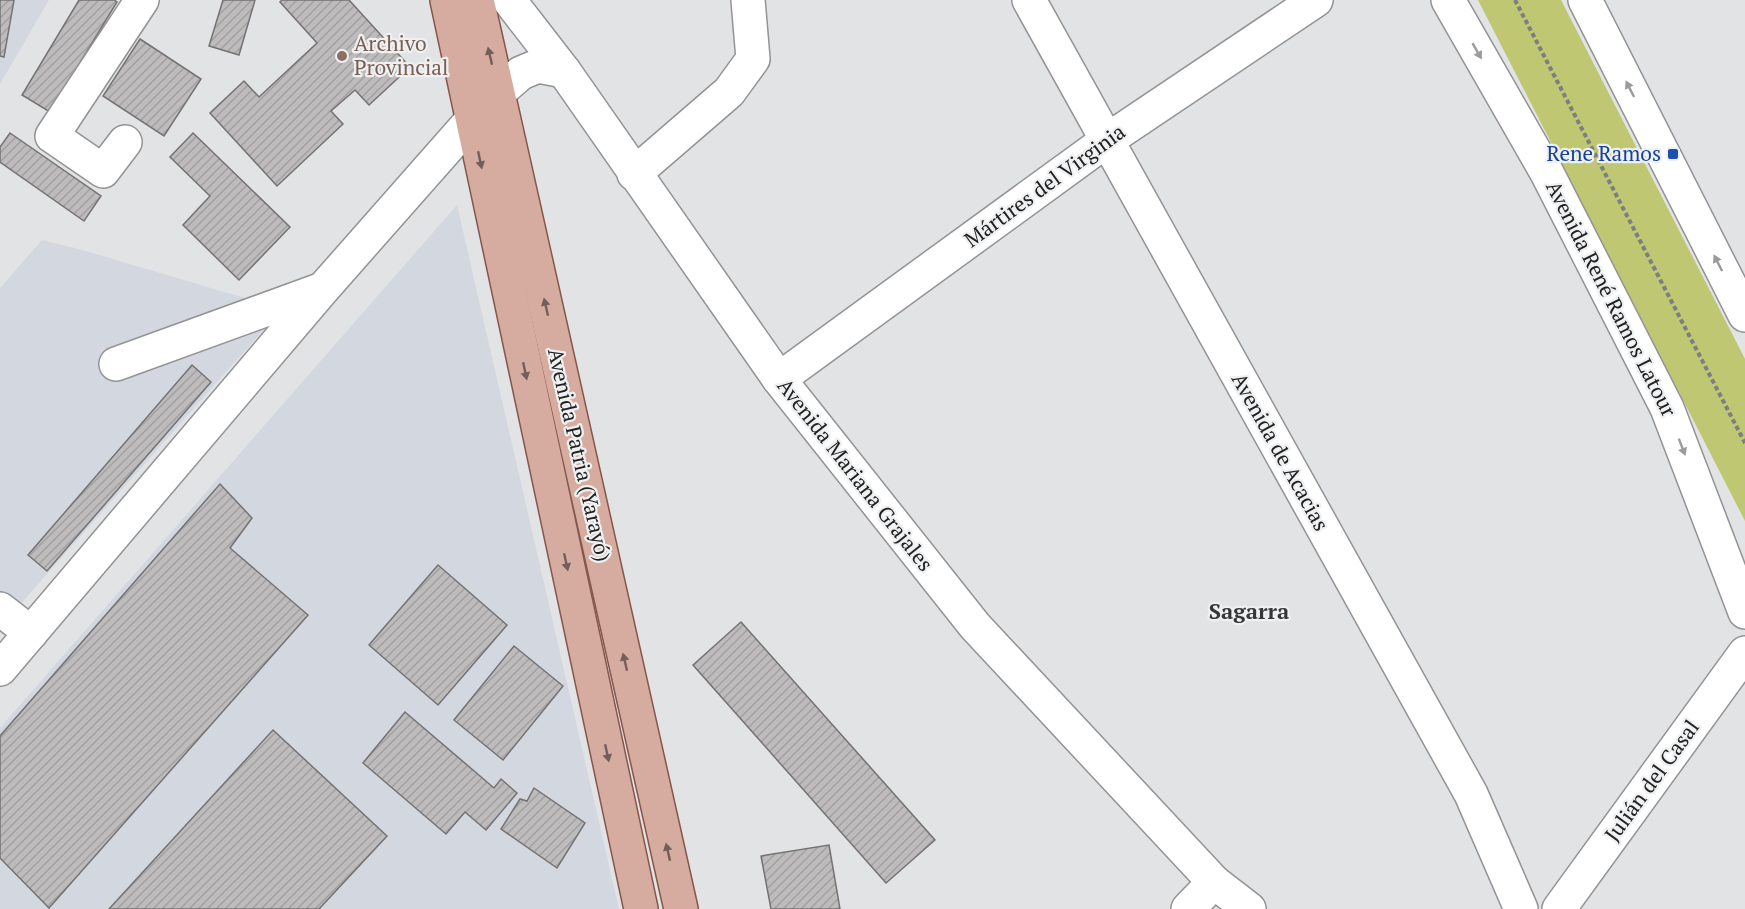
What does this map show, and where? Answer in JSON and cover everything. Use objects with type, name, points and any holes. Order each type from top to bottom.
[{"type":"main road","name":"Avenida Patria (Yarayó)","points":[[447,0],[641,909]]},
{"type":"main road","name":"Avenida Patria (Yarayó)","points":[[477,0],[681,909]]},
{"type":"street","points":[[125,142],[103,171],[52,136],[142,0]]},
{"type":"street","name":"Avenida Mariana Grajales","points":[[509,0],[564,71],[778,379],[975,626],[1214,882],[1249,909]]},
{"type":"street","points":[[634,174],[729,92],[753,59],[748,0]]},
{"type":"street","name":"Avenida de Acacias","points":[[1029,0],[1471,794],[1521,909]]},
{"type":"street","name":"Mártires del Virginia","points":[[778,379],[1106,141],[1316,0]]},
{"type":"street","name":"Avenida René Ramos Latour","points":[[1448,0],[1547,173],[1667,408],[1745,612]]},
{"type":"street","points":[[1585,0],[1745,315]]},
{"type":"street","points":[[498,93],[521,73],[538,66],[564,71]]},
{"type":"street","points":[[0,669],[322,290],[471,120]]},
{"type":"street","points":[[116,364],[322,290]]},
{"type":"street","points":[[0,609],[31,633]]},
{"type":"street","name":"Julián del Casal","points":[[1559,909],[1745,653]]},
{"type":"street","points":[[1188,909],[1214,882]]},
{"type":"path","points":[[1515,0],[1745,443]]},
{"type":"shaded area","points":[[0,0],[49,0],[0,84]]},
{"type":"shaded area","points":[[457,205],[619,909],[0,909],[0,728]]},
{"type":"shaded area","points":[[42,240],[248,299],[266,327],[0,627],[0,288]]},
{"type":"green space","points":[[1478,0],[1561,0],[1745,359],[1745,521]]},
{"type":"building","points":[[0,0],[14,0],[4,57],[0,56]]},
{"type":"building","points":[[79,0],[114,0],[117,2],[50,112],[22,95]]},
{"type":"building","points":[[223,0],[255,0],[239,55],[209,46]]},
{"type":"building","points":[[282,0],[349,0],[410,67],[369,105],[355,90],[331,111],[343,124],[277,186],[210,113],[244,81],[259,97],[317,43],[280,2]]},
{"type":"building","points":[[140,39],[201,79],[164,136],[103,96]]},
{"type":"building","points":[[10,133],[101,196],[84,221],[0,162],[0,147]]},
{"type":"building","points":[[193,133],[290,227],[239,280],[183,225],[210,196],[170,157]]},
{"type":"building","points":[[192,365],[211,382],[47,571],[28,555]]},
{"type":"building","points":[[220,484],[252,518],[230,548],[308,615],[49,908],[0,858],[0,736]]},
{"type":"building","points":[[438,565],[507,625],[438,705],[369,645]]},
{"type":"building","points":[[741,622],[935,840],[886,883],[693,665]]},
{"type":"building","points":[[514,646],[563,686],[503,760],[454,720]]},
{"type":"building","points":[[405,712],[494,788],[501,779],[517,793],[486,830],[465,812],[446,834],[363,763]]},
{"type":"building","points":[[273,730],[387,836],[319,909],[109,909]]},
{"type":"building","points":[[534,788],[585,823],[557,868],[501,829],[520,799],[527,801]]},
{"type":"building","points":[[829,845],[840,909],[771,909],[761,856]]},
{"type":"place","name":"Archivo Provincial","points":[[342,56]]},
{"type":"place","name":"Rene Ramos","points":[[1673,154]]},
{"type":"district","name":"Sagarra","points":[[1249,611]]}]
